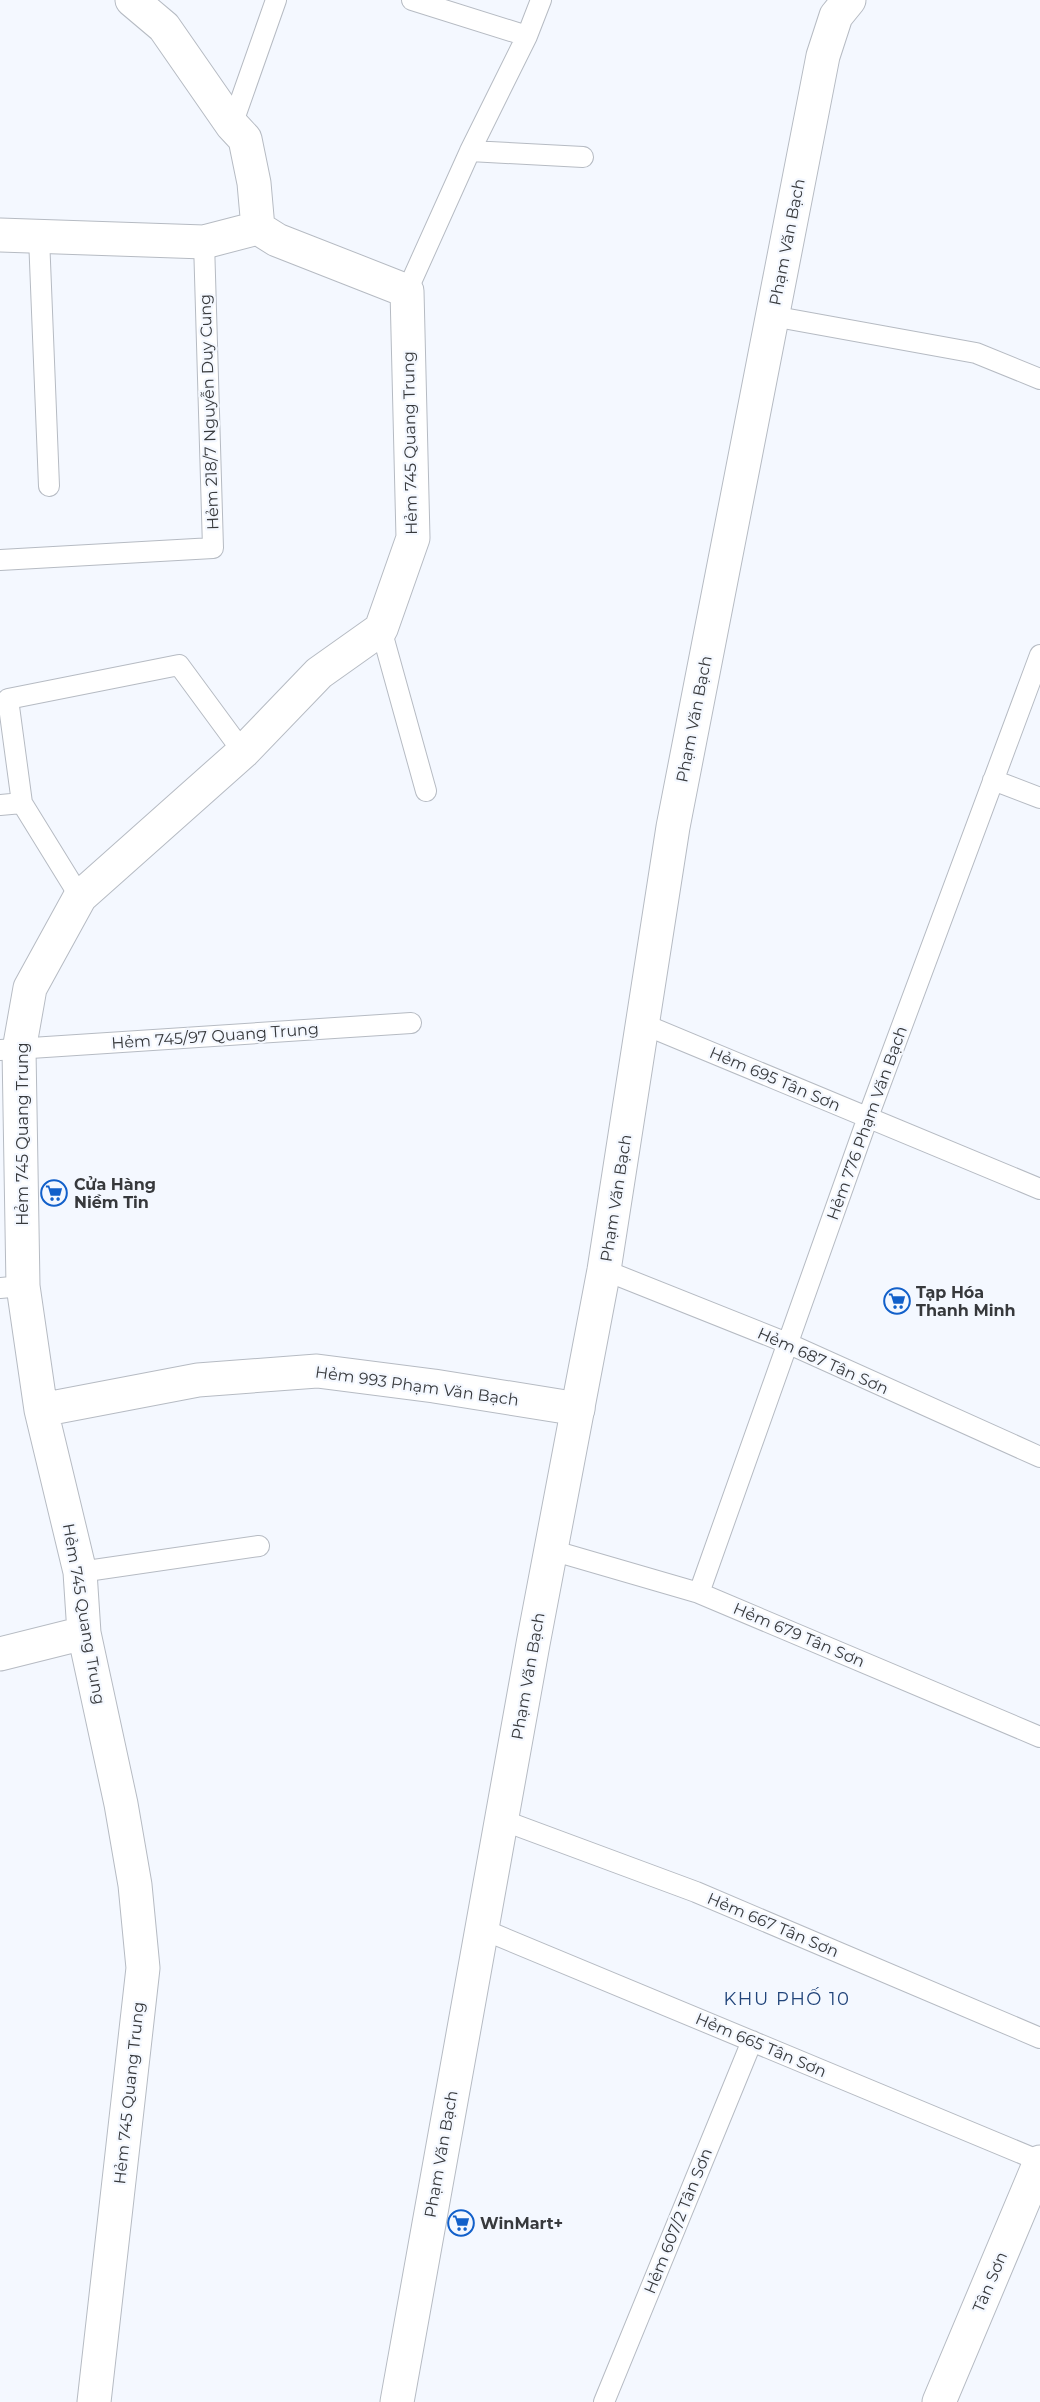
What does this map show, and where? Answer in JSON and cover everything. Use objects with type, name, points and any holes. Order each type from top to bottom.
[{"type":"street","points":[[132,0],[164,27],[232,125],[245,139],[254,183],[258,228]]},
{"type":"street","name":"Phạm Văn Bạch","points":[[397,2402],[604,1270],[673,827],[823,56],[836,16],[849,0]]},
{"type":"street","points":[[0,235],[204,242],[258,228],[277,240],[407,291]]},
{"type":"street","name":"Hẻm 745 Quang Trung","points":[[94,2402],[143,1968],[135,1885],[121,1804],[84,1633],[80,1572],[12,1287],[9,1050],[30,988],[80,897],[243,752],[319,673],[381,629],[413,538],[407,291]]},
{"type":"street","name":"Hẻm 993 Phạm Văn Bạch","points":[[41,1410],[198,1380],[317,1371],[434,1386],[578,1409]]},
{"type":"street","points":[[0,1654],[84,1633]]},
{"type":"street","name":"Tân Sơn","points":[[939,2402],[1040,2162]]},
{"type":"lane","points":[[232,125],[276,0]]},
{"type":"lane","points":[[412,0],[527,36]]},
{"type":"lane","name":"Hẻm 745 Quang Trung","points":[[407,291],[470,151],[527,36],[541,0]]},
{"type":"lane","points":[[470,151],[584,157]]},
{"type":"lane","points":[[39,237],[48,486]]},
{"type":"lane","name":"Hẻm 218/7 Nguyễn Duy Cung","points":[[0,560],[213,548],[204,242]]},
{"type":"lane","points":[[772,316],[976,353],[1040,379]]},
{"type":"lane","points":[[381,629],[426,791]]},
{"type":"lane","name":"Hẻm 776 Phạm Văn Bạch","points":[[699,1593],[867,1117],[1040,655]]},
{"type":"lane","points":[[80,897],[22,803],[8,699],[179,665],[243,752]]},
{"type":"lane","points":[[993,780],[1040,798]]},
{"type":"lane","points":[[0,805],[22,803]]},
{"type":"lane","name":"Hẻm 745/97 Quang Trung","points":[[9,1050],[411,1023]]},
{"type":"lane","name":"Hẻm 695 Tân Sơn","points":[[643,1024],[1040,1189]]},
{"type":"lane","name":"Hẻm 687 Tân Sơn","points":[[604,1270],[787,1344],[1040,1457]]},
{"type":"lane","points":[[80,1572],[259,1546]]},
{"type":"lane","name":"Hẻm 679 Tân Sơn","points":[[551,1550],[699,1593],[1040,1737]]},
{"type":"lane","name":"Hẻm 667 Tân Sơn","points":[[502,1820],[696,1892],[1040,2038]]},
{"type":"lane","name":"Hẻm 665 Tân Sơn","points":[[482,1929],[1040,2162]]},
{"type":"lane","name":"Hẻm 607/2 Tân Sơn","points":[[604,2402],[752,2041]]},
{"type":"place","name":"Cửa Hàng Niềm Tin","points":[[54,1193]]},
{"type":"place","name":"Tạp Hóa Thanh Minh","points":[[897,1301]]},
{"type":"place","name":"WinMart+","points":[[461,2223]]},
{"type":"district","name":"KHU PHỐ 10","points":[[787,1999]]}]
